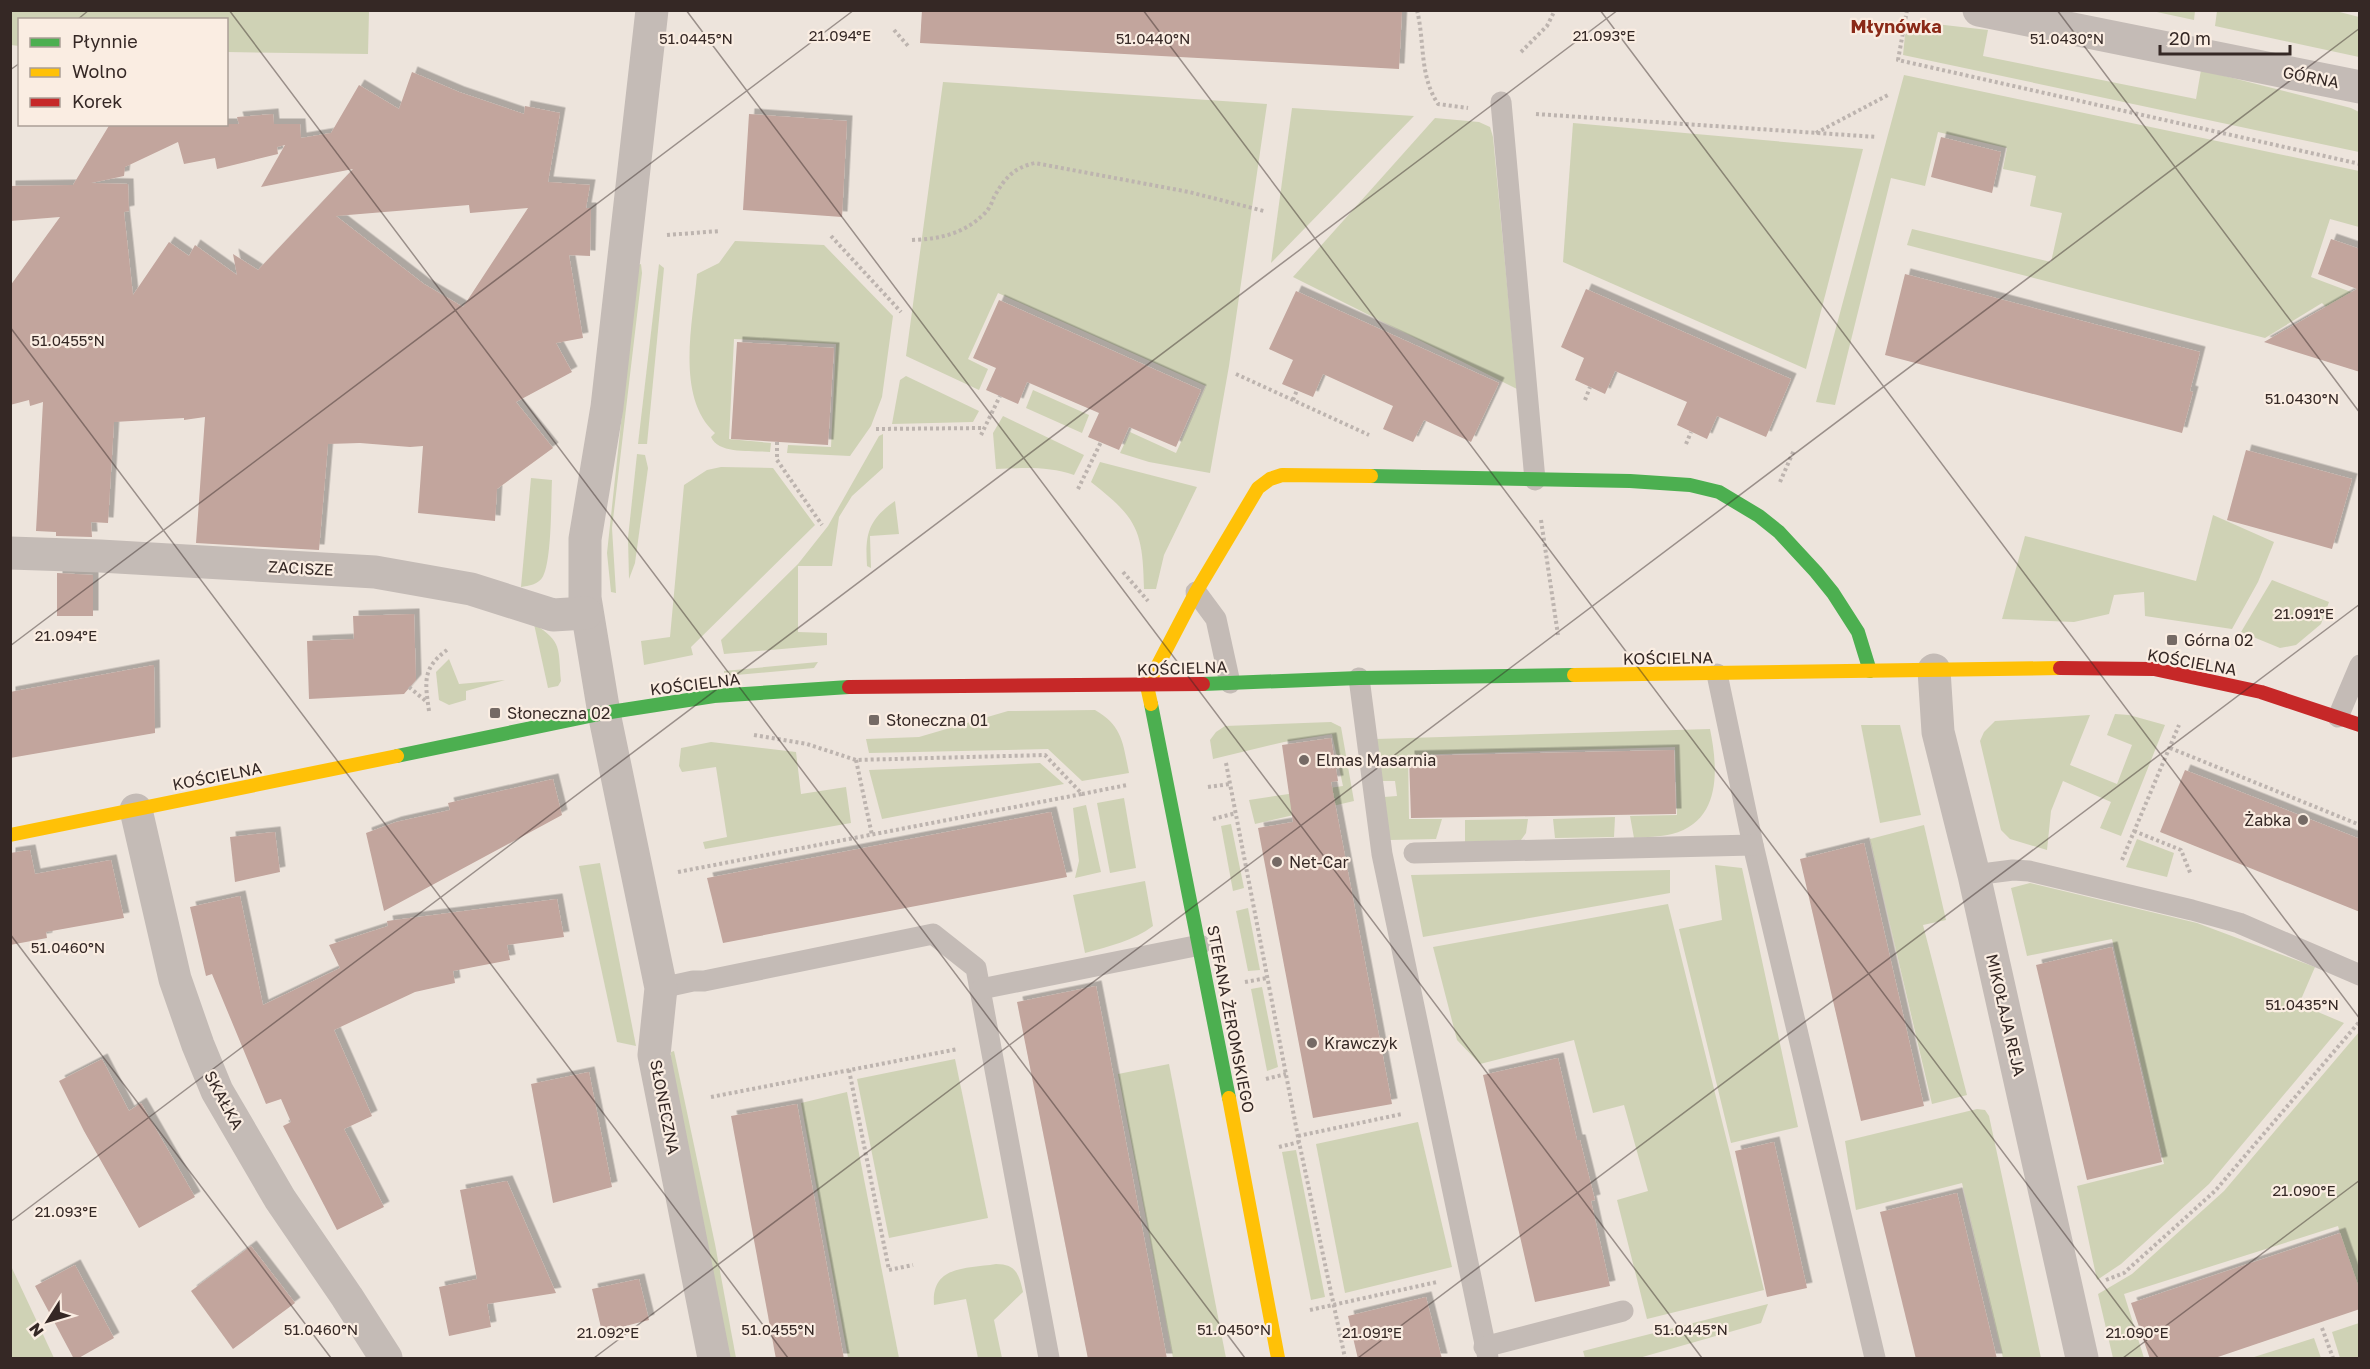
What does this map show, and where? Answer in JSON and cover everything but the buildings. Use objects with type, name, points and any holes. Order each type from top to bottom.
[{"type":"street","name":"SŁONECZNA","points":[[652,10],[607,407],[585,539],[586,614],[604,713],[661,988],[654,1055],[714,1359]]},
{"type":"street","name":"GÓRNA","points":[[1979,10],[2360,87]]},
{"type":"street","points":[[1147,686],[1196,592],[1258,488],[1270,479],[1282,475],[1535,480],[1612,478],[1694,485],[1722,494],[1764,520],[1835,594],[1859,634],[1870,671]]},
{"type":"street","name":"ZACISZE","points":[[10,553],[100,556],[375,573],[471,589],[553,615],[586,614]]},
{"type":"street","name":"KOŚCIELNA","points":[[10,835],[604,713],[714,696],[834,688],[1147,686],[1359,678],[2018,668],[2154,669],[2261,692],[2360,725]]},
{"type":"street","name":"MIKOŁAJA REJA","points":[[1934,670],[1938,732],[1974,875],[2082,1359]]},
{"type":"street","name":"STEFANA ŻEROMSKIEGO","points":[[1147,686],[1200,945],[1278,1359]]},
{"type":"street","name":"SKAŁKA","points":[[136,810],[175,979],[217,1091],[280,1199],[386,1359]]},
{"type":"lane","points":[[1501,102],[1535,480]]},
{"type":"lane","points":[[1196,592],[1216,619],[1230,683]]},
{"type":"lane","points":[[2338,717],[2360,665]]},
{"type":"lane","points":[[1717,674],[1753,845],[1875,1359]]},
{"type":"lane","points":[[1359,678],[1382,854],[1486,1353],[1623,1311]]},
{"type":"lane","points":[[1414,853],[1753,845]]},
{"type":"lane","points":[[1974,875],[2013,870],[2028,871],[2239,923],[2360,975]]},
{"type":"lane","points":[[661,988],[933,934],[976,968],[1049,1359]]},
{"type":"lane","points":[[981,989],[1200,945]]},
{"type":"path","points":[[1417,10],[1425,76],[1430,92],[1438,105]]},
{"type":"path","points":[[1521,52],[1547,26],[1555,10]]},
{"type":"path","points":[[1907,10],[1898,60],[2360,164]]},
{"type":"path","points":[[894,30],[909,47]]},
{"type":"path","points":[[1816,134],[1888,95]]},
{"type":"path","points":[[1567,117],[1877,137]]},
{"type":"path","points":[[912,240],[937,239],[955,234],[967,227],[987,212],[1002,184],[1018,166],[1035,163],[1189,192],[1263,211]]},
{"type":"path","points":[[656,236],[720,231]]},
{"type":"path","points":[[831,236],[901,312]]},
{"type":"path","points":[[1236,374],[1373,437]]},
{"type":"path","points":[[1585,400],[1590,387]]},
{"type":"path","points":[[1293,400],[1297,390]]},
{"type":"path","points":[[981,435],[1000,396]]},
{"type":"path","points":[[876,429],[984,428]]},
{"type":"path","points":[[1686,445],[1691,432]]},
{"type":"path","points":[[777,442],[777,460],[822,525]]},
{"type":"path","points":[[1078,489],[1101,442]]},
{"type":"path","points":[[1535,480],[1558,635]]},
{"type":"path","points":[[1123,572],[1151,605]]},
{"type":"path","points":[[430,720],[428,670],[431,663],[447,650]]},
{"type":"path","points":[[410,687],[428,702]]},
{"type":"path","points":[[2109,890],[2179,725]]},
{"type":"path","points":[[2170,748],[2360,825]]},
{"type":"path","points":[[856,760],[872,834]]},
{"type":"path","points":[[1226,763],[1299,1142],[1345,1359]]},
{"type":"path","points":[[1208,787],[1230,784]]},
{"type":"path","points":[[677,872],[1082,794]]},
{"type":"path","points":[[1211,819],[1236,813]]},
{"type":"path","points":[[1245,983],[1267,978]]},
{"type":"path","points":[[2068,1295],[2124,1273],[2215,1191],[2360,1021]]},
{"type":"path","points":[[711,1097],[991,1043]]},
{"type":"path","points":[[849,1070],[889,1270],[913,1265]]},
{"type":"path","points":[[1263,1080],[1286,1074]]},
{"type":"path","points":[[1298,1136],[1435,1107]]},
{"type":"path","points":[[1275,1148],[1299,1142]]},
{"type":"path","points":[[1303,1311],[1470,1274]]},
{"type":"path","points":[[2322,1328],[2333,1359]]},
{"type":"green space","points":[[11,10],[369,11],[368,54],[228,52],[228,18],[18,18],[18,46],[11,45]]},
{"type":"green space","points":[[2332,10],[2359,17],[2359,57],[2215,26],[2217,11]]},
{"type":"green space","points":[[2152,11],[2195,11],[2194,20]]},
{"type":"green space","points":[[1918,22],[1988,30],[1983,56],[2196,99],[2201,70],[2351,108],[2359,112],[2359,152],[1903,55],[1905,35]]},
{"type":"green space","points":[[1904,75],[2359,171],[2359,227],[2330,219],[2311,277],[2359,295],[2338,320],[2322,303],[2265,338],[1907,245],[1912,229],[2051,262],[2062,213],[2030,206],[2036,176],[2003,169],[2007,148],[1938,132],[1925,186],[1891,178],[1835,405],[1816,402]]},
{"type":"green space","points":[[943,82],[1267,104],[1229,366],[1210,473],[1149,462],[1120,453],[1130,432],[1176,453],[1206,386],[998,293],[968,359],[988,369],[979,390],[906,356]]},
{"type":"green space","points":[[1292,108],[1414,116],[1271,263]]},
{"type":"green space","points":[[1435,118],[1479,122],[1490,127],[1493,137],[1517,389],[1293,277]]},
{"type":"green space","points":[[1573,123],[1863,149],[1806,369],[1563,262]]},
{"type":"green space","points":[[735,241],[824,245],[893,316],[882,397],[871,426],[850,456],[787,453],[788,445],[831,447],[836,344],[734,339],[729,439],[771,443],[770,452],[721,447],[711,437],[715,433],[703,418],[695,400],[691,380],[690,336],[697,274],[719,263]]},
{"type":"green space","points":[[641,264],[642,273],[612,528],[616,593],[611,592],[607,553],[638,265]]},
{"type":"green space","points":[[659,264],[664,268],[647,444],[638,444]]},
{"type":"green space","points":[[906,376],[979,411],[973,422],[892,424],[900,380]]},
{"type":"green space","points":[[1033,390],[1089,415],[1082,433],[1026,408]]},
{"type":"green space","points":[[1003,416],[1084,455],[1074,475],[1045,469],[996,469],[993,433]]},
{"type":"green space","points":[[883,434],[883,468],[852,496],[839,517],[832,566],[798,566],[798,632],[827,633],[827,645],[724,654],[721,640],[798,564],[828,526],[879,436]]},
{"type":"green space","points":[[637,454],[645,455],[648,468],[635,563],[629,579],[628,538]]},
{"type":"green space","points":[[1100,462],[1197,487],[1164,555],[1156,589],[1144,589],[1142,552],[1139,539],[1128,516],[1091,482]]},
{"type":"green space","points":[[721,467],[773,468],[815,525],[691,647],[693,655],[644,665],[641,641],[670,637],[684,485],[707,470]]},
{"type":"green space","points":[[531,478],[552,480],[548,560],[540,580],[521,587]]},
{"type":"green space","points":[[895,501],[899,534],[870,536],[871,568],[867,566],[870,529],[879,515]]},
{"type":"green space","points":[[2213,515],[2274,542],[2258,582],[2232,629],[2145,616],[2144,592],[2114,595],[2109,614],[2074,622],[2002,619],[2025,536],[2196,581]]},
{"type":"green space","points":[[2272,580],[2329,602],[2321,624],[2296,645],[2280,648],[2241,632]]},
{"type":"green space","points":[[534,624],[550,636],[557,647],[561,681],[558,686],[548,688]]},
{"type":"green space","points":[[449,659],[459,684],[505,680],[466,691],[466,700],[449,705],[439,700],[436,672]]},
{"type":"green space","points":[[818,662],[814,668],[725,676],[724,671]]},
{"type":"green space","points":[[1095,710],[1116,729],[1123,745],[1129,773],[1082,781],[1048,749],[869,753],[866,739],[919,737],[1008,711]]},
{"type":"green space","points":[[2115,714],[2129,715],[2165,725],[2121,836],[2100,828],[2111,802],[2063,781],[2051,811],[2047,850],[2010,839],[2001,830],[1980,741],[1984,732],[1995,721],[2090,715],[2070,765],[2117,784],[2132,745],[2107,735]]},
{"type":"green space","points":[[1331,722],[1341,727],[1354,801],[1255,824],[1249,800],[1343,786],[1332,734],[1284,742],[1213,759],[1210,740],[1225,726]]},
{"type":"green space","points":[[1861,725],[1900,725],[1921,815],[1880,823]]},
{"type":"green space","points":[[1710,729],[1715,776],[1708,805],[1700,818],[1688,827],[1672,834],[1634,838],[1630,816],[1677,815],[1675,747],[1408,755],[1409,819],[1442,819],[1436,839],[1389,840],[1384,797],[1397,796],[1395,781],[1382,781],[1375,739]]},
{"type":"green space","points":[[711,742],[796,752],[801,794],[846,787],[851,823],[705,849],[703,842],[727,837],[716,767],[682,772],[679,766],[681,748]]},
{"type":"green space","points":[[1040,763],[1064,784],[882,819],[869,770]]},
{"type":"green space","points":[[1124,798],[1136,868],[1110,873],[1097,803]]},
{"type":"green space","points":[[1086,805],[1101,872],[1075,878],[1079,861],[1073,808]]},
{"type":"green space","points":[[1615,817],[1614,837],[1555,838],[1553,819]]},
{"type":"green space","points":[[1528,819],[1526,833],[1521,840],[1465,842],[1465,820]]},
{"type":"green space","points":[[1231,824],[1244,888],[1233,891],[1221,826]]},
{"type":"green space","points":[[1924,825],[1946,920],[1923,925],[1967,1095],[1932,1104],[1870,839]]},
{"type":"green space","points":[[2137,839],[2174,853],[2167,877],[2126,867]]},
{"type":"green space","points":[[600,863],[636,1046],[617,1042],[579,866]]},
{"type":"green space","points":[[1715,865],[1742,868],[1798,1127],[1731,1143],[1679,929],[1722,920]]},
{"type":"green space","points":[[1670,870],[1670,893],[1423,937],[1411,875]]},
{"type":"green space","points":[[1145,881],[1153,926],[1129,939],[1085,953],[1073,895]]},
{"type":"green space","points":[[2030,883],[2197,923],[2315,967],[2299,1004],[2344,1023],[2209,1184],[2121,1264],[2097,1280],[2077,1186],[2164,1164],[2112,939],[2027,956],[2011,888]]},
{"type":"green space","points":[[1668,904],[1764,1290],[1647,1319],[1617,1200],[1648,1191],[1624,1105],[1593,1113],[1574,1040],[1480,1064],[1457,1040],[1433,947]]},
{"type":"green space","points":[[1248,908],[1260,970],[1248,971],[1236,911]]},
{"type":"green space","points":[[1262,987],[1278,1067],[1267,1071],[1251,989]]},
{"type":"green space","points":[[2359,1032],[2359,1297],[2338,1226],[2124,1294],[2144,1358],[2113,1358],[2098,1294],[2132,1274],[2224,1191]]},
{"type":"green space","points":[[674,1051],[715,1244],[736,1358],[725,1358],[671,1058],[671,1052]]},
{"type":"green space","points":[[955,1059],[988,1218],[889,1238],[857,1079]]},
{"type":"green space","points":[[1169,1064],[1226,1358],[1173,1358],[1118,1074]]},
{"type":"green space","points":[[847,1092],[899,1358],[848,1358],[801,1103]]},
{"type":"green space","points":[[1977,1109],[1985,1110],[1989,1116],[2041,1358],[2003,1358],[1962,1183],[1856,1210],[1845,1141]]},
{"type":"green space","points":[[1418,1122],[1452,1267],[1345,1293],[1316,1144]]},
{"type":"green space","points":[[1296,1150],[1325,1297],[1311,1300],[1282,1152]]},
{"type":"green space","points":[[1003,1264],[1016,1271],[1023,1292],[994,1320],[1002,1358],[978,1358],[966,1299],[934,1305],[935,1292],[938,1282],[953,1271]]},
{"type":"green space","points":[[11,1266],[54,1358],[11,1358]]},
{"type":"green space","points":[[1768,1304],[1761,1323],[1639,1358],[1585,1358],[1583,1351]]},
{"type":"green space","points":[[2359,1323],[2359,1358],[2340,1358],[2332,1332]]},
{"type":"green space","points":[[2314,1338],[2321,1358],[2251,1358]]},
{"type":"traffic: fast","points":[[1371,476],[1630,481],[1690,485],[1719,492],[1759,516],[1779,532],[1816,572],[1833,593],[1858,632],[1870,671]]},
{"type":"traffic: fast","points":[[1203,684],[1359,678],[1574,675]]},
{"type":"traffic: fast","points":[[397,756],[604,713],[714,696],[849,687]]},
{"type":"traffic: fast","points":[[1151,704],[1229,1098]]},
{"type":"traffic: slow","points":[[1151,704],[1147,686],[1196,592],[1258,488],[1270,479],[1282,475],[1371,476]]},
{"type":"traffic: slow","points":[[1574,675],[2060,668]]},
{"type":"traffic: slow","points":[[10,835],[397,756]]},
{"type":"traffic: slow","points":[[1229,1098],[1278,1358]]},
{"type":"traffic: jam","points":[[2060,668],[2154,669],[2261,692],[2360,725]]},
{"type":"traffic: jam","points":[[849,687],[1203,684]]},
{"type":"place","name":"Górna 02","points":[[2172,640]]},
{"type":"place","name":"Słoneczna 02","points":[[495,713]]},
{"type":"place","name":"Słoneczna 01","points":[[874,720]]},
{"type":"place","name":"Elmas Masarnia","points":[[1304,760]]},
{"type":"place","name":"Żabka","points":[[2303,820]]},
{"type":"place","name":"Net-Car","points":[[1277,862]]},
{"type":"place","name":"Krawczyk","points":[[1312,1043]]},
{"type":"district","name":"Młynówka","points":[[1896,26]]}]
